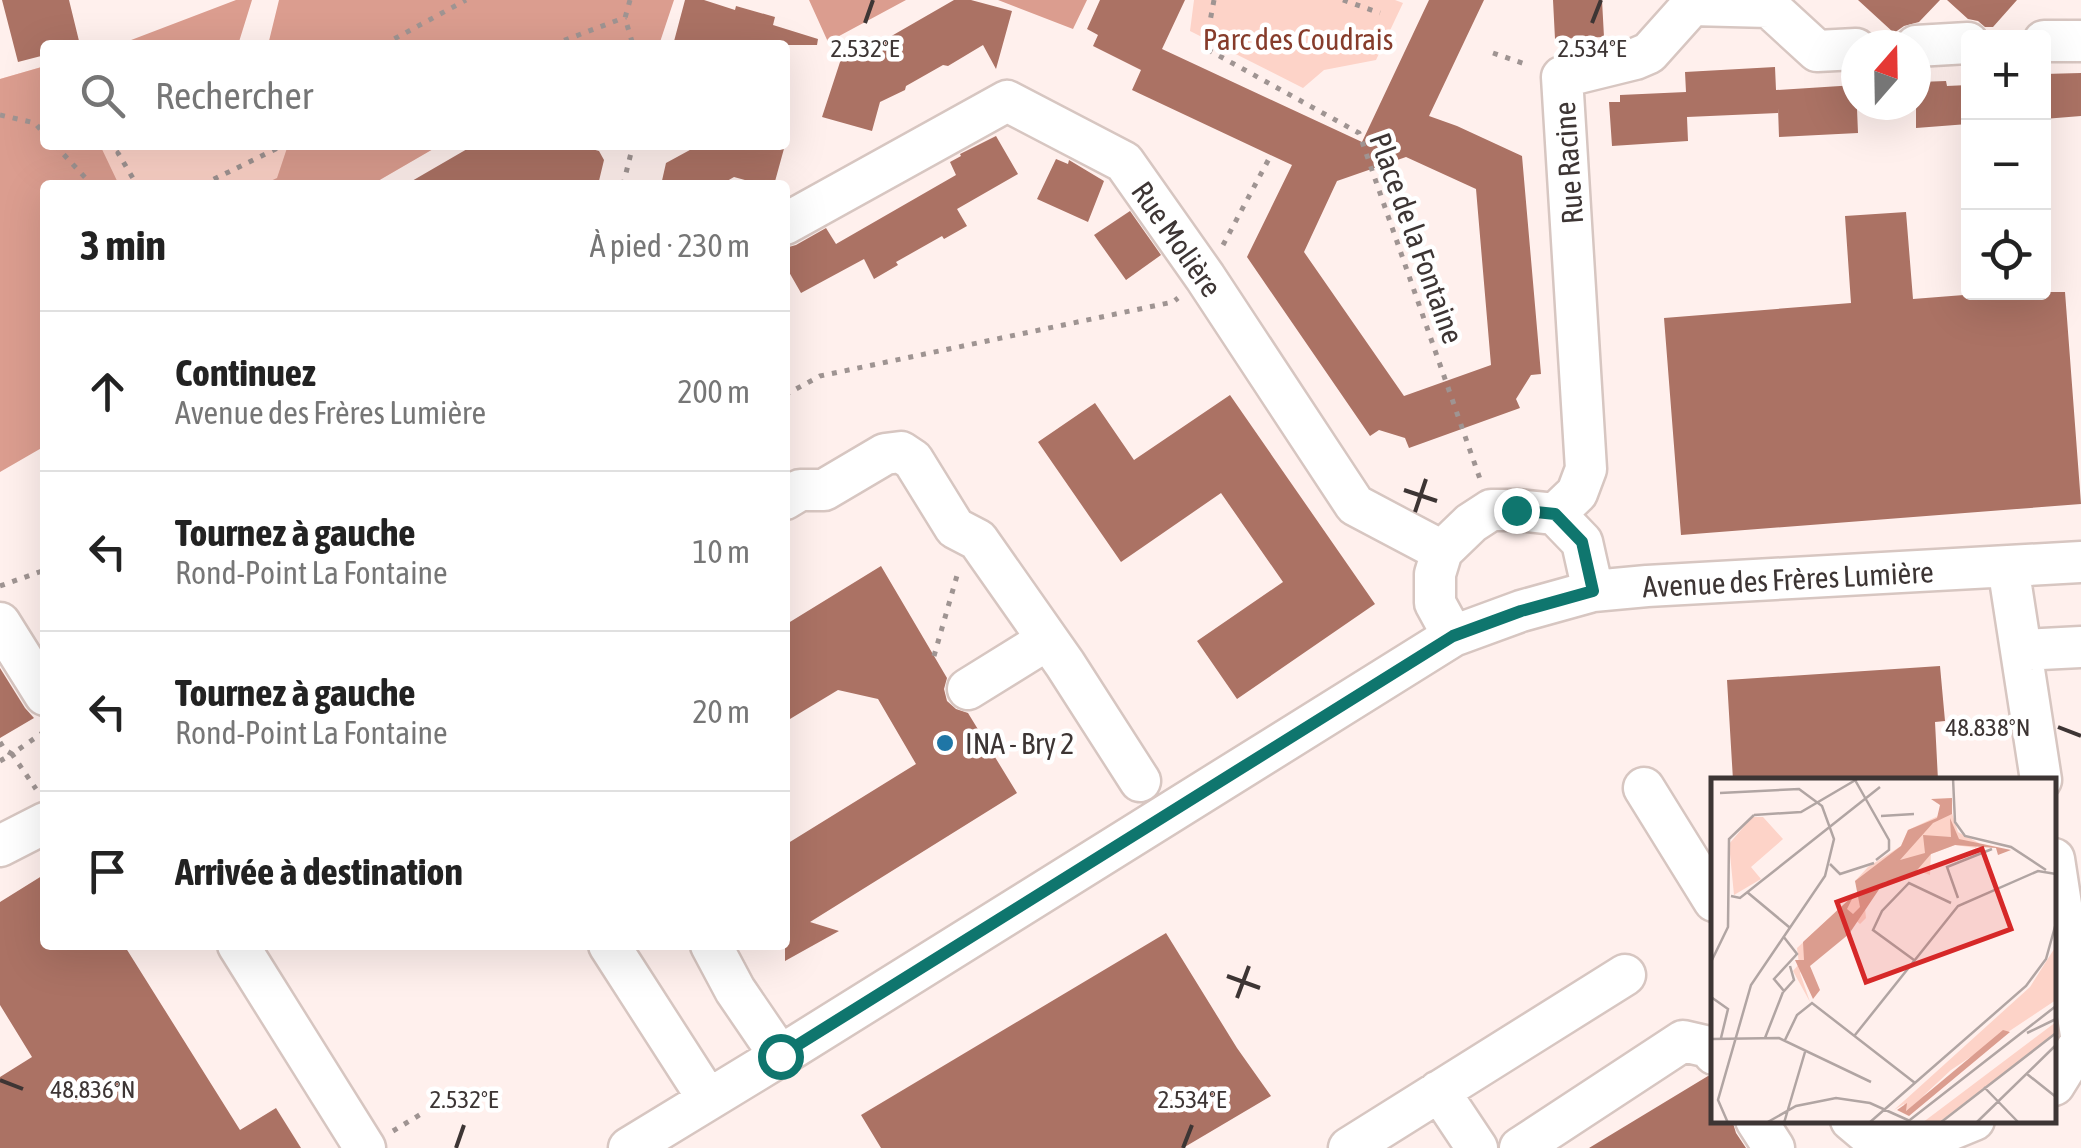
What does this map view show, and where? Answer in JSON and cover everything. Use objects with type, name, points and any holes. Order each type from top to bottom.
[{"type":"street","name":"Rue Racine","points":[[1555,514],[1577,493],[1586,468],[1562,76],[1649,53],[1692,5],[1769,7],[1817,51],[1841,50]]},
{"type":"street","points":[[2051,41],[2081,42]]},
{"type":"street","points":[[1931,45],[1961,44]]},
{"type":"street","name":"Rue Molière","points":[[790,221],[1007,102],[1124,162],[1355,505],[1442,551]]},
{"type":"street","points":[[790,496],[800,490],[824,490],[885,454],[901,452],[914,460],[954,528],[978,540],[1140,782]]},
{"type":"street","points":[[1453,636],[1436,604],[1435,574],[1442,551],[1491,510],[1555,514],[1582,542],[1593,591]]},
{"type":"street","name":"Avenue des Frères Lumière","points":[[629,1148],[1453,636],[1593,591],[2081,562]]},
{"type":"street","points":[[2008,566],[2041,778]]},
{"type":"street","points":[[0,623],[40,687]]},
{"type":"street","points":[[968,689],[1047,640]]},
{"type":"street","points":[[2021,650],[2081,647]]},
{"type":"street","points":[[1644,788],[1711,896]]},
{"type":"street","points":[[0,846],[40,814]]},
{"type":"street","points":[[2056,872],[2080,1029],[2056,1081]]},
{"type":"street","points":[[242,950],[377,1140]]},
{"type":"street","points":[[612,950],[708,1099]]},
{"type":"street","points":[[714,950],[735,990],[780,1056]]},
{"type":"street","points":[[1349,1148],[1625,975]]},
{"type":"street","points":[[1520,1148],[1684,1041],[1711,1050]]},
{"type":"street","points":[[1439,1091],[1477,1148]]},
{"type":"street","points":[[1758,1123],[1774,1148]]},
{"type":"street","points":[[1855,1123],[1876,1141],[1925,1140],[1967,1123]]},
{"type":"path","points":[[393,40],[466,0]]},
{"type":"path","points":[[630,0],[626,18],[632,40]]},
{"type":"path","name":"Place de la Fontaine","points":[[1214,0],[1205,48],[1359,133],[1491,510]]},
{"type":"path","points":[[1343,0],[1380,13]]},
{"type":"path","points":[[566,40],[626,18]]},
{"type":"path","points":[[0,115],[34,123],[40,129]]},
{"type":"path","points":[[60,150],[87,180]]},
{"type":"path","points":[[123,150],[118,153],[134,180]]},
{"type":"path","points":[[212,180],[274,150]]},
{"type":"path","points":[[624,180],[632,150]]},
{"type":"path","points":[[790,392],[820,376],[1173,302],[1204,278],[1271,155]]},
{"type":"path","points":[[934,656],[969,536]]},
{"type":"path","points":[[0,586],[40,572]]},
{"type":"path","points":[[0,761],[40,735]]},
{"type":"path","points":[[0,742],[12,754],[40,804]]},
{"type":"path","points":[[377,1140],[426,1111]]},
{"type":"green space","name":"Parc des Coudrais","points":[[1194,0],[1403,3],[1376,60],[1324,70],[1303,88],[1190,31]]},
{"type":"green space","points":[[40,67],[40,150],[431,150],[380,180],[43,180],[0,79]]},
{"type":"shaded area","points":[[236,0],[252,0],[240,40],[131,40]]},
{"type":"shaded area","points":[[279,0],[674,0],[661,40],[269,40]]},
{"type":"shaded area","points":[[809,0],[906,0],[828,42]]},
{"type":"shaded area","points":[[998,0],[1087,0],[1073,29]]},
{"type":"shaded area","points":[[40,67],[40,150],[102,150],[117,180],[40,180],[40,449],[0,472],[0,79]]},
{"type":"shaded area","points":[[286,150],[431,150],[380,180],[273,180],[277,178]]},
{"type":"building","points":[[2,0],[69,0],[79,40],[40,40],[40,56],[18,62]]},
{"type":"building","points":[[685,0],[704,0],[735,10],[736,6],[775,17],[773,25],[818,39],[817,45],[790,45],[790,40],[674,40]]},
{"type":"building","points":[[954,0],[971,0],[1012,11],[996,69],[983,45],[948,66],[943,65],[880,102],[872,131],[822,117],[841,59],[848,61]]},
{"type":"building","points":[[1100,0],[1185,0],[1162,49],[1362,142],[1429,0],[1484,0],[1429,116],[1522,156],[1541,374],[1531,375],[1516,399],[1520,408],[1409,448],[1405,438],[1379,430],[1370,436],[1247,257],[1292,165],[1132,90],[1141,70],[1093,46],[1098,35],[1087,29]],"holes":[[[1406,157],[1476,189],[1491,365],[1404,396],[1304,252],[1337,181]]]},
{"type":"building","points":[[1553,0],[1602,0],[1604,37],[1555,39]]},
{"type":"building","points":[[1858,0],[1940,0],[1919,22],[1891,30]]},
{"type":"building","points":[[1947,0],[2017,0],[1993,27],[1985,27],[1968,19]]},
{"type":"building","points":[[1775,67],[1776,90],[1841,86],[1841,120],[1857,120],[1858,133],[1779,137],[1778,108],[1778,113],[1687,117],[1688,141],[1612,146],[1609,102],[1620,102],[1620,95],[1686,92],[1685,72]]},
{"type":"building","points":[[2081,73],[2081,116],[2051,118],[2051,74]]},
{"type":"building","points":[[1931,82],[1961,85],[1961,125],[1916,128],[1916,120],[1931,120]]},
{"type":"building","points":[[996,136],[1018,174],[957,209],[967,226],[896,262],[898,265],[874,279],[864,259],[801,293],[790,274],[790,247],[826,228],[836,244],[956,175],[950,162]]},
{"type":"building","points":[[465,150],[596,150],[604,160],[599,180],[414,180]]},
{"type":"building","points":[[690,150],[784,150],[775,180],[734,177],[662,180],[666,163]]},
{"type":"building","points":[[1056,159],[1068,164],[1069,160],[1104,181],[1088,222],[1037,199]]},
{"type":"building","points":[[1130,211],[1161,255],[1126,280],[1094,235]]},
{"type":"building","points":[[1906,212],[1913,299],[1961,295],[1961,300],[2051,300],[2051,292],[2065,292],[2081,504],[1681,535],[1664,318],[1851,303],[1845,216]]},
{"type":"building","points":[[1230,395],[1375,604],[1237,699],[1197,641],[1283,582],[1221,493],[1121,562],[1038,442],[1095,403],[1134,460]]},
{"type":"building","name":"INA - Bry 2","points":[[881,566],[947,678],[947,701],[968,713],[1017,793],[810,922],[839,931],[785,961],[785,950],[790,950],[790,842],[916,764],[878,699],[838,690],[790,719],[790,622]]},
{"type":"building","points":[[1940,666],[1945,721],[1935,722],[1938,778],[1733,778],[1727,680]]},
{"type":"building","points":[[0,668],[34,718],[0,738]]},
{"type":"building","points":[[40,877],[40,950],[127,950],[240,1130],[276,1108],[301,1148],[0,1148],[0,1077],[32,1057],[0,1005],[0,902]]},
{"type":"building","points":[[1166,933],[1271,1096],[1183,1148],[881,1148],[861,1115]]},
{"type":"building","points":[[1708,1076],[1711,1123],[1733,1123],[1746,1148],[1589,1148]]},
{"type":"place","name":"INA - Bry 2","points":[[945,743]]},
{"type":"route","points":[[780,1056],[1453,636],[1593,591],[1582,542],[1555,514],[1516,510]]}]
